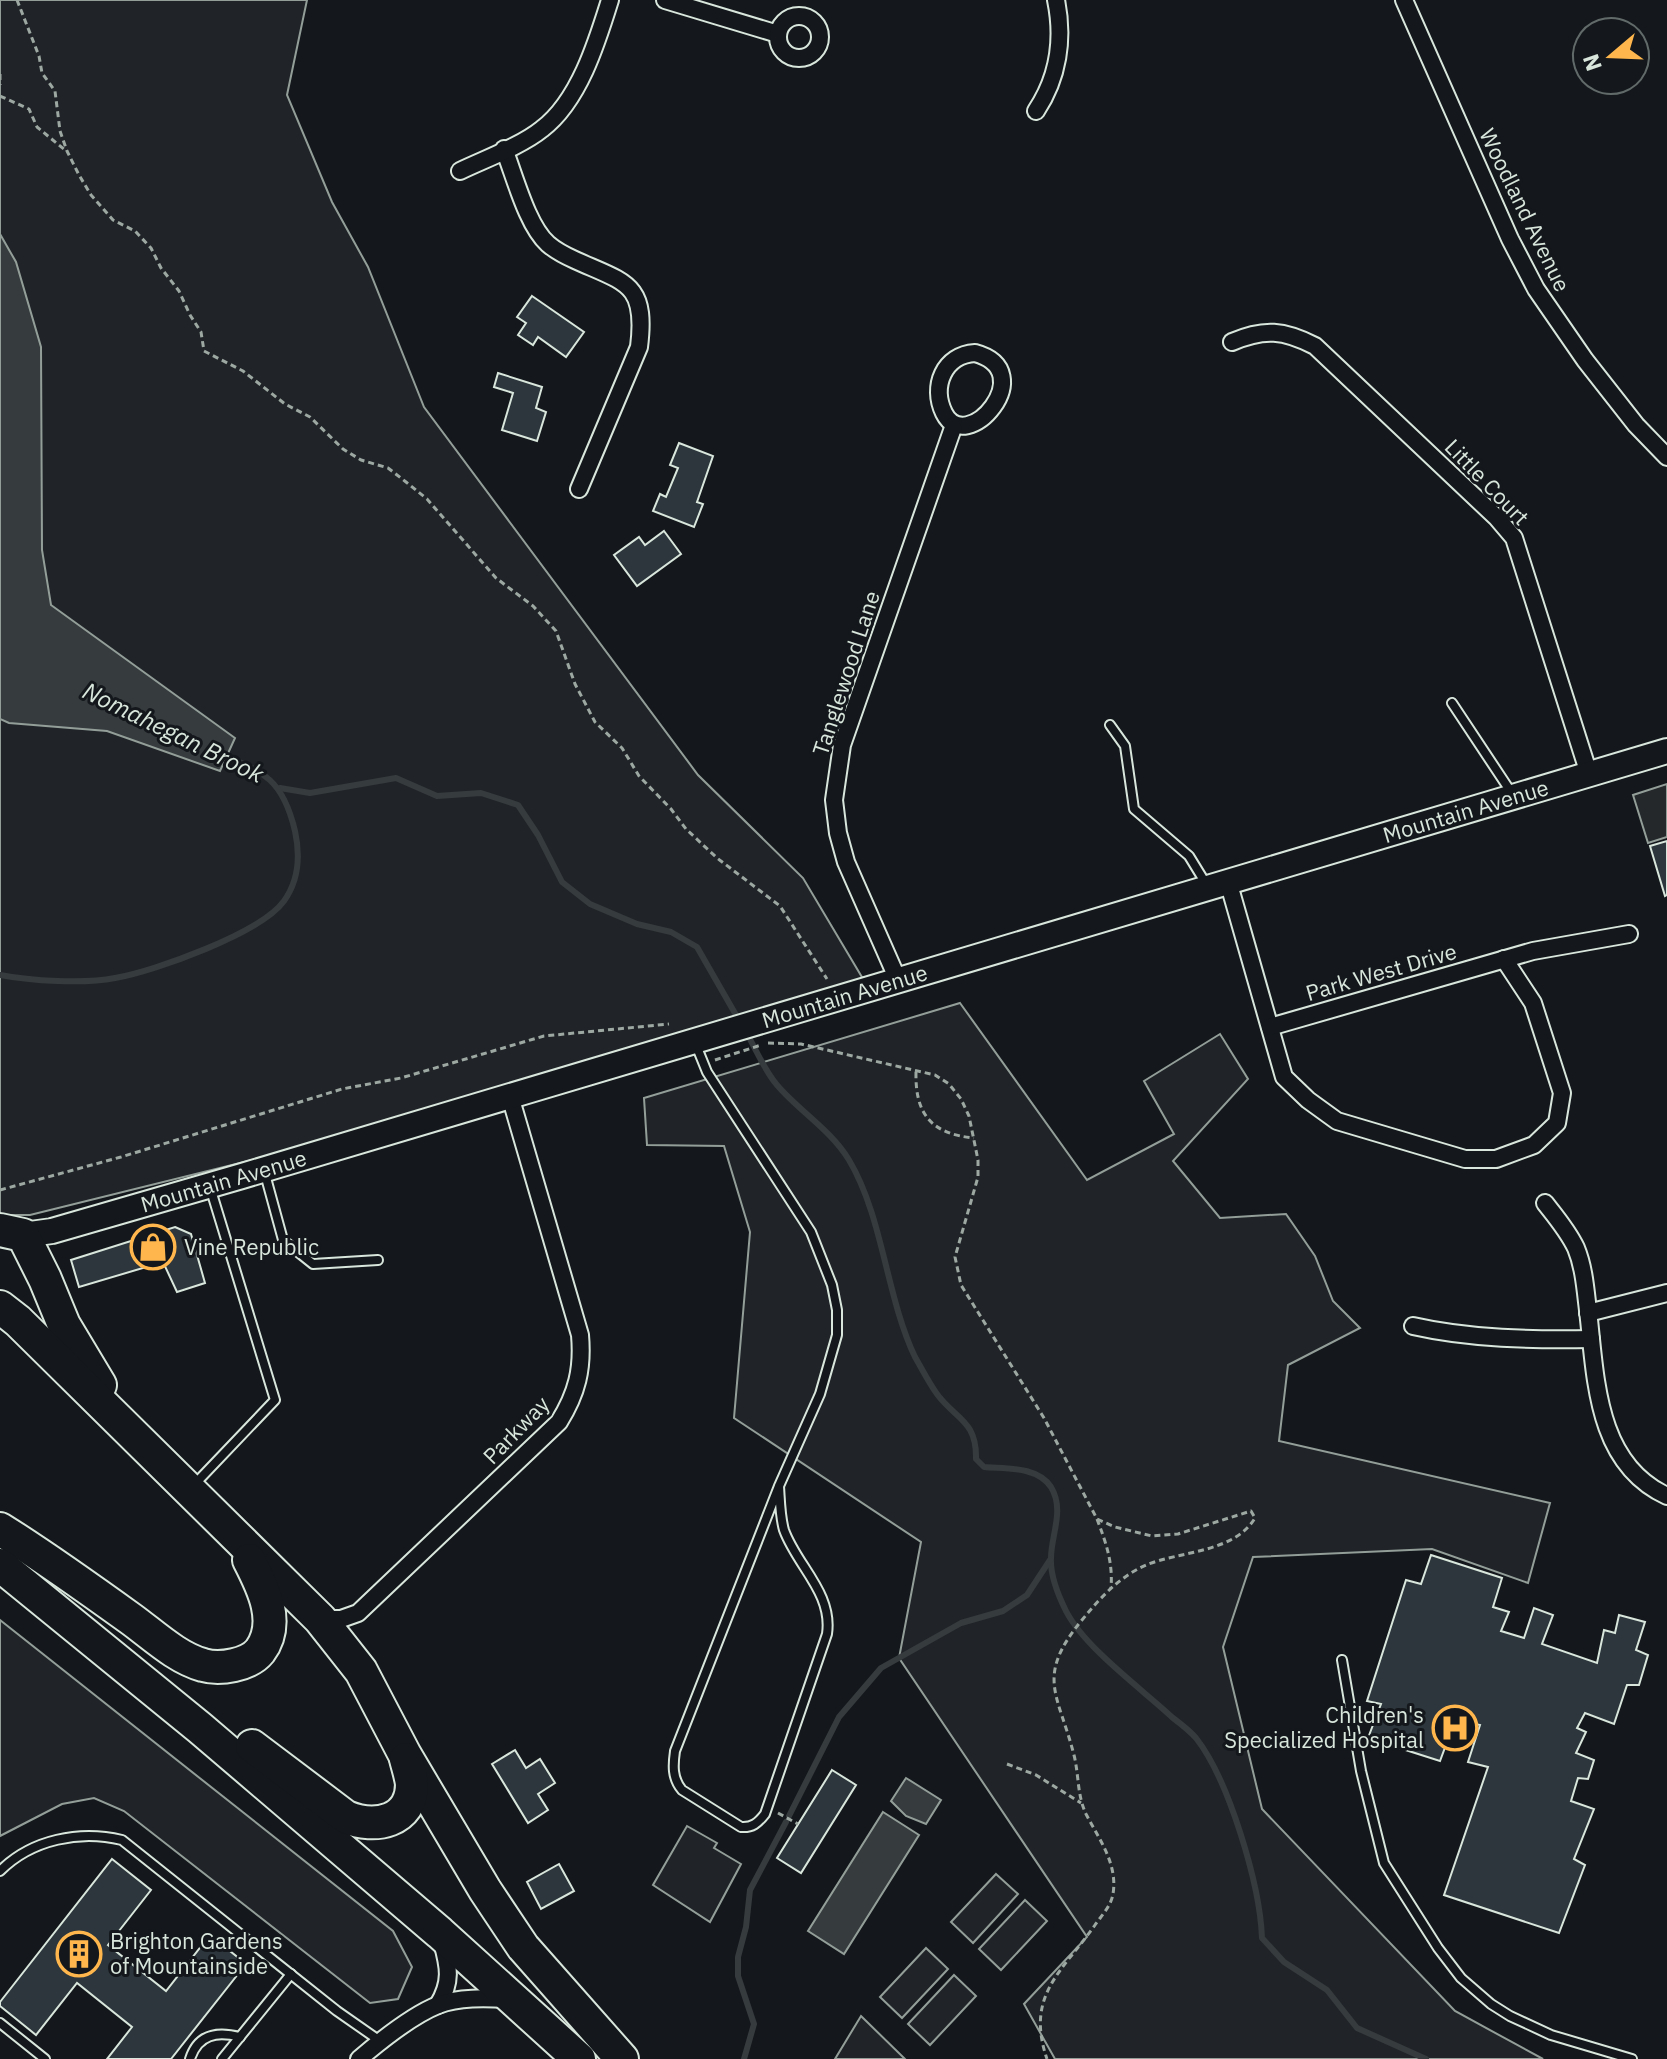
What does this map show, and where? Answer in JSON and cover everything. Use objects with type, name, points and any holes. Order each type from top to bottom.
[{"type":"highway","points":[[11,1232],[45,1279],[64,1325],[123,1423]]},
{"type":"highway","points":[[0,1307],[123,1423],[320,1619],[361,1671],[405,1755],[485,1890],[523,1947],[622,2059]]},
{"type":"highway","points":[[0,1529],[48,1559],[178,1653],[204,1666],[233,1665],[256,1656],[267,1641],[270,1619],[263,1587],[230,1531]]},
{"type":"highway","points":[[0,1565],[200,1728],[517,2000],[579,2059]]},
{"type":"highway","points":[[200,1728],[251,1745],[346,1817],[375,1825],[386,1822],[403,1809],[411,1789],[405,1755]]},
{"type":"street","points":[[460,171],[543,129],[564,106],[592,57],[610,0]]},
{"type":"street","points":[[1036,111],[1046,97],[1057,62],[1056,0]]},
{"type":"street","name":"Woodland Avenue","points":[[1404,0],[1510,239],[1536,289],[1585,360],[1636,425],[1667,457]]},
{"type":"street","points":[[673,3],[778,34]]},
{"type":"street","points":[[504,149],[536,229],[549,245],[626,283],[637,299],[642,322],[639,347],[579,489]]},
{"type":"street","name":"Little Court","points":[[1232,342],[1248,335],[1284,332],[1315,346],[1497,518],[1514,538],[1589,774]]},
{"type":"street","points":[[975,353],[985,355],[993,361],[1002,378],[996,403],[976,423],[964,427],[954,425],[948,419],[939,397],[942,374],[956,357],[975,353]]},
{"type":"street","name":"Tanglewood Lane","points":[[898,980],[846,862],[834,800],[842,745],[954,425]]},
{"type":"street","name":"Mountain Avenue","points":[[11,1232],[52,1231],[706,1037],[768,1031],[898,980],[1667,751]]},
{"type":"street","points":[[1218,884],[1270,1027],[1284,1077],[1337,1121],[1465,1159],[1496,1159],[1534,1145],[1557,1123],[1562,1093],[1533,1003],[1504,959]]},
{"type":"street","name":"Park West Drive","points":[[1270,1027],[1533,951],[1629,934]]},
{"type":"street","name":"Parkway","points":[[320,1619],[341,1619],[358,1613],[559,1422],[571,1403],[580,1370],[580,1335],[510,1096]]},
{"type":"street","points":[[1545,1203],[1561,1222],[1576,1249],[1584,1275],[1591,1339],[1607,1431],[1619,1455],[1635,1475],[1667,1496]]},
{"type":"street","points":[[0,1212],[11,1232]]},
{"type":"street","points":[[1588,1313],[1667,1293]]},
{"type":"street","points":[[1413,1326],[1441,1332],[1555,1340],[1591,1339]]},
{"type":"street","points":[[438,2005],[449,1982],[450,1969],[440,1933]]},
{"type":"street","points":[[359,2059],[380,2041],[438,2005],[482,1998],[517,2000]]},
{"type":"lane","points":[[1452,703],[1514,796]]},
{"type":"lane","points":[[1110,725],[1125,746],[1134,809],[1218,884]]},
{"type":"lane","points":[[706,1037],[707,1072],[811,1232],[832,1285],[837,1310],[837,1335],[831,1364],[779,1486],[673,1762],[676,1783],[682,1790],[731,1823],[749,1828],[759,1822],[768,1808],[829,1622],[823,1599],[784,1530],[779,1486]]},
{"type":"lane","points":[[264,1169],[283,1240],[313,1264],[378,1260]]},
{"type":"lane","points":[[189,1490],[275,1400],[209,1185]]},
{"type":"lane","points":[[1342,1660],[1361,1771],[1384,1863],[1438,1948],[1461,1978],[1510,2016],[1551,2035],[1632,2059]]},
{"type":"lane","points":[[0,1871],[18,1856],[63,1838],[93,1836],[122,1840],[380,2041]]},
{"type":"lane","points":[[222,2059],[291,1974]]},
{"type":"lane","points":[[0,2023],[45,2059]]},
{"type":"lane","points":[[190,2059],[195,2048],[207,2036],[223,2033],[240,2037]]},
{"type":"path","points":[[17,0],[39,56],[42,73],[55,91],[58,121],[67,151],[91,195],[113,220],[135,231],[151,248],[201,332],[204,351],[243,371],[285,404],[310,417],[343,449],[361,460],[388,468],[427,499],[496,578],[533,606],[556,631],[575,684],[595,722],[622,748],[639,776],[693,836],[780,906],[827,979]]},
{"type":"path","points":[[0,74],[0,85]]},
{"type":"path","points":[[0,96],[29,109],[37,127],[67,151]]},
{"type":"path","points":[[0,1190],[342,1089],[401,1078],[544,1036],[676,1024]]},
{"type":"path","points":[[718,1059],[768,1031],[801,1044],[935,1075],[949,1084],[965,1108],[974,1138],[978,1177],[955,1257],[956,1272],[985,1326],[1044,1418],[1097,1519],[1109,1551],[1111,1588]]},
{"type":"path","points":[[916,1072],[915,1092],[922,1111],[946,1134],[974,1138]]},
{"type":"path","points":[[1047,2059],[1038,2022],[1042,2001],[1067,1961],[1109,1906],[1113,1895],[1110,1863],[1083,1805],[1075,1760],[1053,1687],[1055,1663],[1067,1638],[1111,1588],[1128,1574],[1147,1564],[1222,1544],[1250,1527],[1255,1518],[1251,1511],[1178,1534],[1152,1536],[1097,1519]]},
{"type":"path","points":[[1007,1764],[1036,1775],[1083,1805]]},
{"type":"path","points":[[768,1808],[798,1824]]},
{"type":"shaded area","points":[[0,0],[307,0],[287,95],[332,202],[368,267],[424,407],[698,775],[803,878],[869,989],[510,1096],[30,1215],[0,1215]]},
{"type":"shaded area","points":[[1667,784],[1667,837],[1648,843],[1633,795]]},
{"type":"shaded area","points":[[960,1003],[1087,1180],[1174,1134],[1144,1081],[1220,1034],[1248,1079],[1173,1161],[1220,1218],[1286,1214],[1315,1256],[1333,1301],[1360,1328],[1288,1365],[1279,1441],[1550,1503],[1528,1583],[1432,1549],[1253,1557],[1223,1647],[1262,1809],[1455,2011],[1543,2059],[1055,2059],[1024,2004],[1087,1937],[899,1658],[921,1542],[734,1418],[750,1232],[724,1146],[647,1145],[644,1098]]},
{"type":"shaded area","points":[[0,1620],[393,1931],[412,1967],[398,1999],[370,2003],[124,1811],[94,1798],[62,1804],[0,1836]]},
{"type":"shaded area","points":[[687,1826],[717,1843],[714,1848],[741,1864],[710,1922],[653,1885]]},
{"type":"shaded area","points":[[996,1874],[1018,1894],[973,1943],[951,1922]]},
{"type":"shaded area","points":[[1025,1900],[1047,1921],[1001,1970],[979,1949]]},
{"type":"shaded area","points":[[926,1948],[948,1969],[902,2018],[880,1997]]},
{"type":"shaded area","points":[[954,1975],[976,1996],[930,2045],[908,2024]]},
{"type":"shaded area","points":[[861,2016],[905,2059],[835,2059]]},
{"type":"water","name":"Nomahegan Brook","points":[[0,234],[16,262],[41,347],[42,550],[51,605],[235,738],[220,771],[107,731],[9,723],[0,719]]},
{"type":"water","points":[[906,1778],[941,1800],[926,1824],[906,1816],[891,1801]]},
{"type":"water","points":[[883,1812],[919,1835],[844,1954],[808,1931]]},
{"type":"building","points":[[532,296],[584,332],[566,357],[538,337],[533,345],[518,335],[526,323],[517,317]]},
{"type":"building","points":[[498,373],[542,387],[536,408],[546,412],[537,441],[502,430],[513,393],[494,387]]},
{"type":"building","points":[[679,443],[713,456],[697,502],[703,504],[694,527],[653,511],[660,494],[666,497],[678,468],[670,465]]},
{"type":"building","points":[[664,531],[681,554],[637,586],[614,555],[639,537],[645,545]]},
{"type":"building","points":[[1667,841],[1667,895],[1665,896],[1650,846]]},
{"type":"building","name":"Vine Republic","points":[[175,1227],[191,1234],[205,1283],[177,1292],[163,1262],[79,1287],[71,1260]]},
{"type":"building","points":[[1431,1555],[1502,1578],[1493,1607],[1509,1612],[1501,1631],[1524,1638],[1534,1608],[1553,1615],[1542,1644],[1597,1663],[1604,1630],[1615,1633],[1619,1615],[1645,1622],[1636,1650],[1648,1655],[1639,1685],[1627,1685],[1614,1724],[1585,1713],[1577,1728],[1586,1732],[1576,1753],[1594,1760],[1588,1779],[1578,1778],[1571,1801],[1594,1809],[1574,1859],[1585,1865],[1559,1933],[1444,1895],[1488,1767],[1468,1762],[1480,1725],[1469,1723],[1462,1739],[1450,1734],[1440,1761],[1368,1738],[1381,1704],[1367,1701],[1406,1580],[1421,1584]]},
{"type":"building","points":[[515,1750],[526,1768],[540,1759],[555,1783],[538,1794],[548,1810],[528,1823],[492,1764]]},
{"type":"building","points":[[832,1770],[856,1785],[801,1873],[777,1858]]},
{"type":"building","name":"Brighton Gardens of Mountainside","points":[[112,1859],[151,1890],[108,1945],[166,1991],[210,1935],[246,1964],[171,2059],[107,2059],[132,2027],[77,1983],[36,2035],[0,2006],[0,2002]]},
{"type":"building","points":[[559,1864],[574,1891],[541,1909],[527,1882]]},
{"type":"waterway","name":"Nomahegan Brook","points":[[0,975],[73,981],[103,980],[133,974],[231,938],[254,926],[284,901],[293,884],[298,858],[295,831],[285,800],[270,780],[249,766],[220,754]]},
{"type":"waterway","points":[[280,788],[310,793],[396,778],[437,796],[481,793],[518,805],[538,835],[562,882],[590,904],[637,924],[671,932],[697,947],[740,1022]]},
{"type":"waterway","points":[[746,1032],[777,1085],[833,1139],[849,1160],[870,1206],[897,1308],[915,1357],[937,1394],[969,1428],[976,1459],[984,1467],[1038,1475],[1051,1487],[1057,1505],[1051,1565],[1066,1611],[1086,1639],[1191,1733],[1208,1756],[1241,1834],[1255,1890],[1262,1938],[1284,1962],[1327,1990],[1357,2028],[1426,2059]]},
{"type":"waterway","points":[[789,1816],[839,1717],[881,1668],[961,1623],[1003,1611],[1027,1595],[1050,1560]]},
{"type":"waterway","points":[[744,2059],[754,2024],[738,1976],[738,1957],[746,1927],[750,1890],[786,1822]]},
{"type":"place","name":"Vine Republic","points":[[153,1247]]},
{"type":"place","name":"Children's Specialized Hospital","points":[[1455,1728]]},
{"type":"place","name":"Brighton Gardens of Mountainside","points":[[79,1954]]}]
